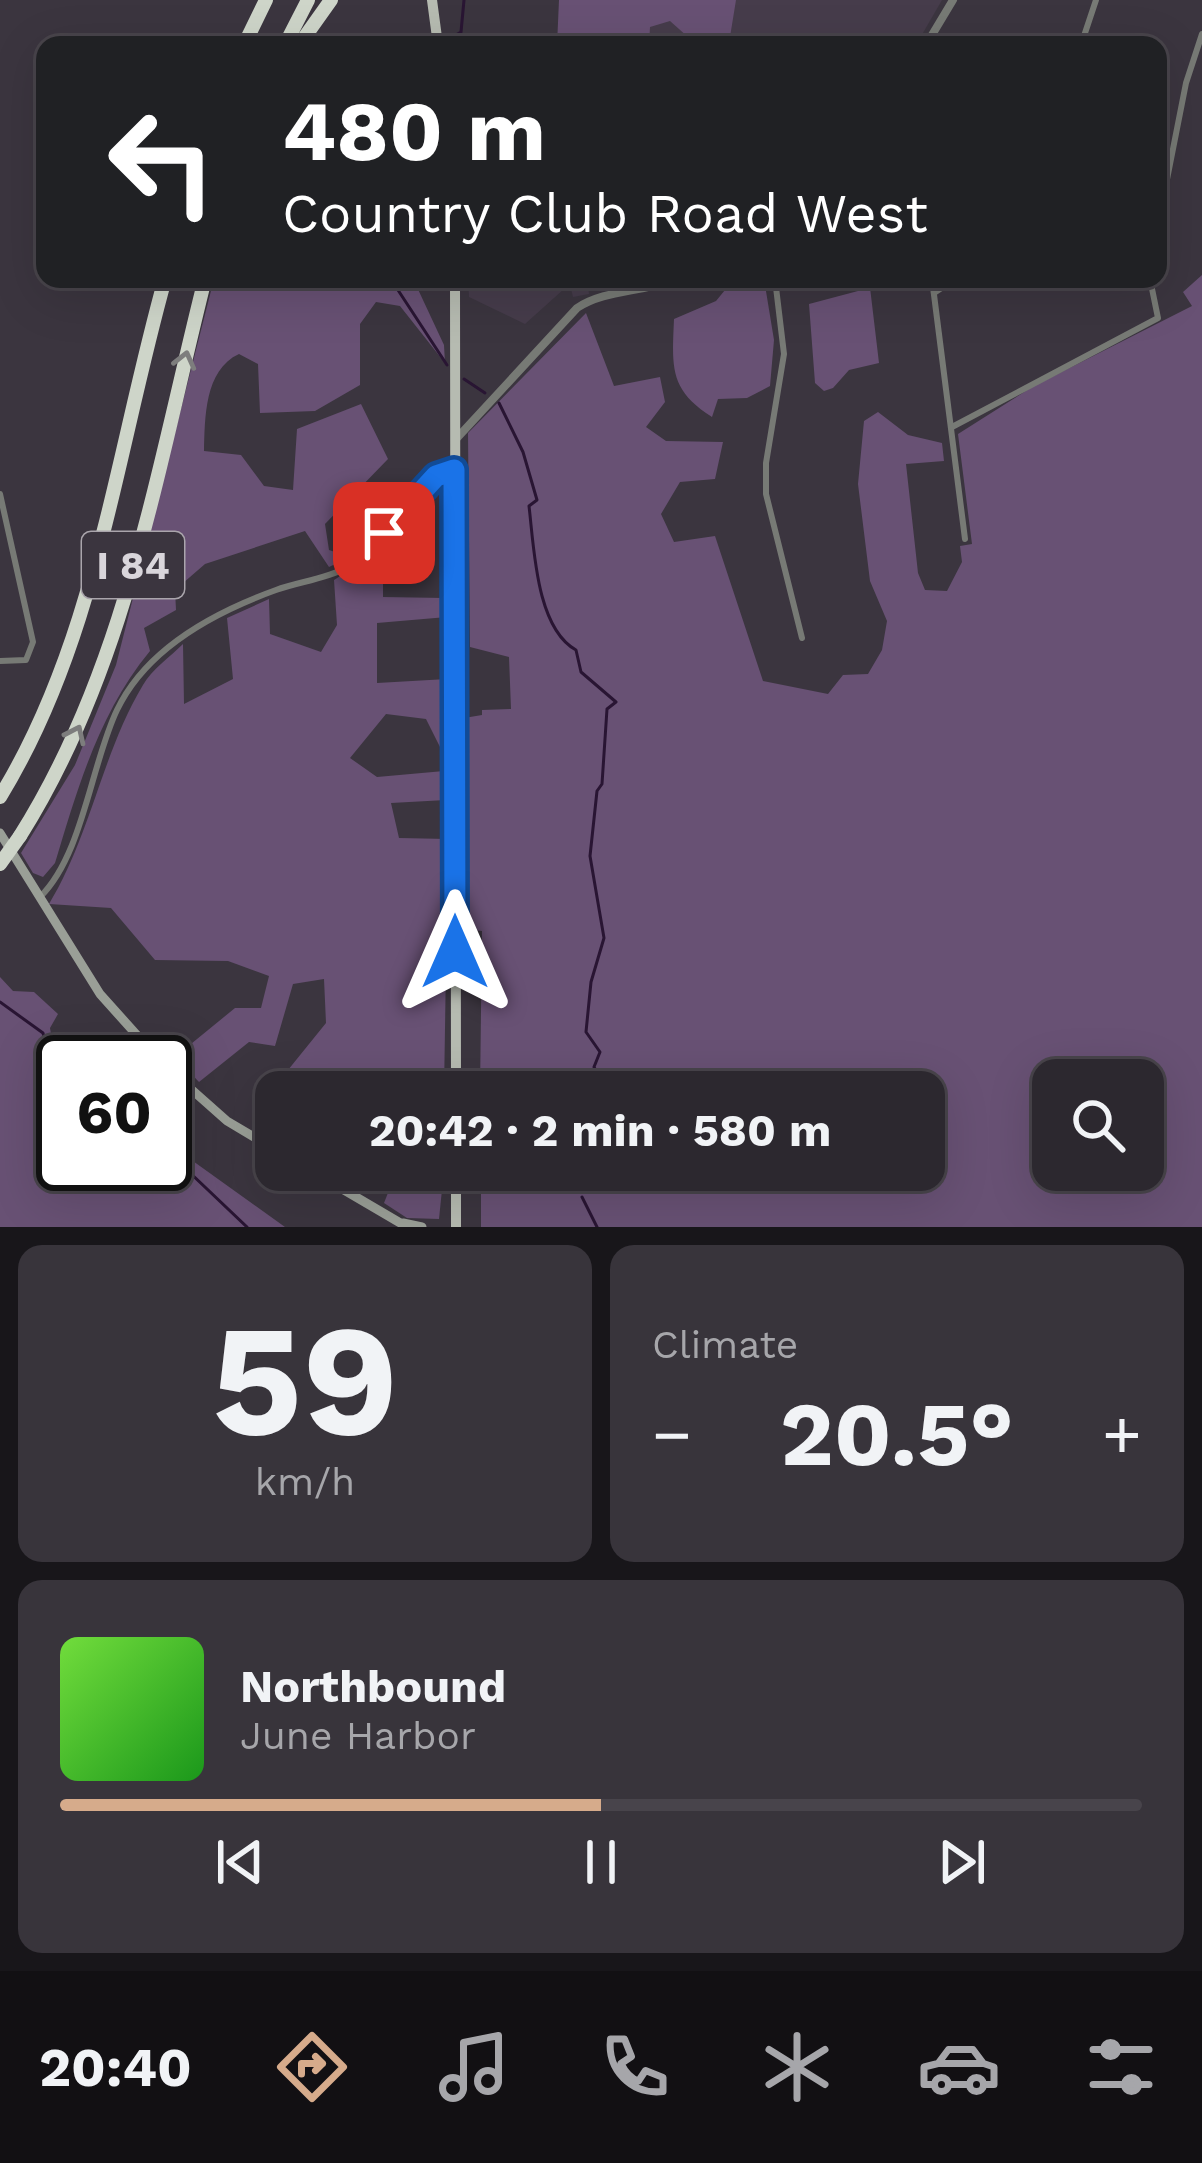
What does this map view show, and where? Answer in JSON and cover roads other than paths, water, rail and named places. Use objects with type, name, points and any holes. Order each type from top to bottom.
[{"type":"highway","points":[[248,36],[265,0]]},
{"type":"highway","points":[[290,36],[308,0]]},
{"type":"highway","points":[[305,36],[331,0]]},
{"type":"highway","name":"I 84","points":[[0,797],[42,720],[74,637],[163,288]]},
{"type":"highway","name":"I 84","points":[[0,864],[62,763],[105,663],[203,288]]},
{"type":"main road","points":[[432,0],[437,36]]},
{"type":"main road","points":[[455,288],[456,1071]]},
{"type":"main road","points":[[0,832],[100,994],[137,1035]]},
{"type":"main road","points":[[192,1090],[227,1121],[255,1138]]},
{"type":"main road","points":[[346,1191],[402,1224],[422,1227]]},
{"type":"main road","points":[[456,1191],[456,1227]]},
{"type":"street","points":[[932,36],[953,0]]},
{"type":"street","points":[[1084,36],[1096,0]]},
{"type":"street","points":[[937,28],[937,36]]},
{"type":"street","points":[[1167,179],[1186,83],[1202,34]]},
{"type":"street","points":[[457,438],[557,328],[590,300],[654,288]]},
{"type":"street","points":[[776,288],[784,354],[766,464],[766,494],[802,638]]},
{"type":"street","points":[[933,288],[965,539]]},
{"type":"street","points":[[934,293],[942,288]]},
{"type":"street","points":[[952,427],[1158,318],[1152,288]]},
{"type":"street","points":[[38,900],[66,853],[118,707],[154,660],[214,618],[273,591],[346,569],[436,476],[454,470]]},
{"type":"street","points":[[0,494],[33,642],[26,659],[0,661]]},
{"type":"waterway","points":[[454,36],[461,32],[464,0]]},
{"type":"waterway","points":[[397,288],[447,365]]},
{"type":"waterway","points":[[464,379],[485,393]]},
{"type":"waterway","points":[[499,403],[523,452],[537,500],[529,506],[536,564],[552,624],[576,650],[581,672],[616,702],[607,709],[602,784],[597,791],[590,856],[604,938],[591,982],[586,1032],[600,1052],[596,1071]]},
{"type":"waterway","points":[[0,1002],[43,1035]]},
{"type":"waterway","points":[[36,1075],[36,1087]]},
{"type":"waterway","points":[[192,1175],[247,1227]]},
{"type":"waterway","points":[[582,1197],[597,1227]]}]
